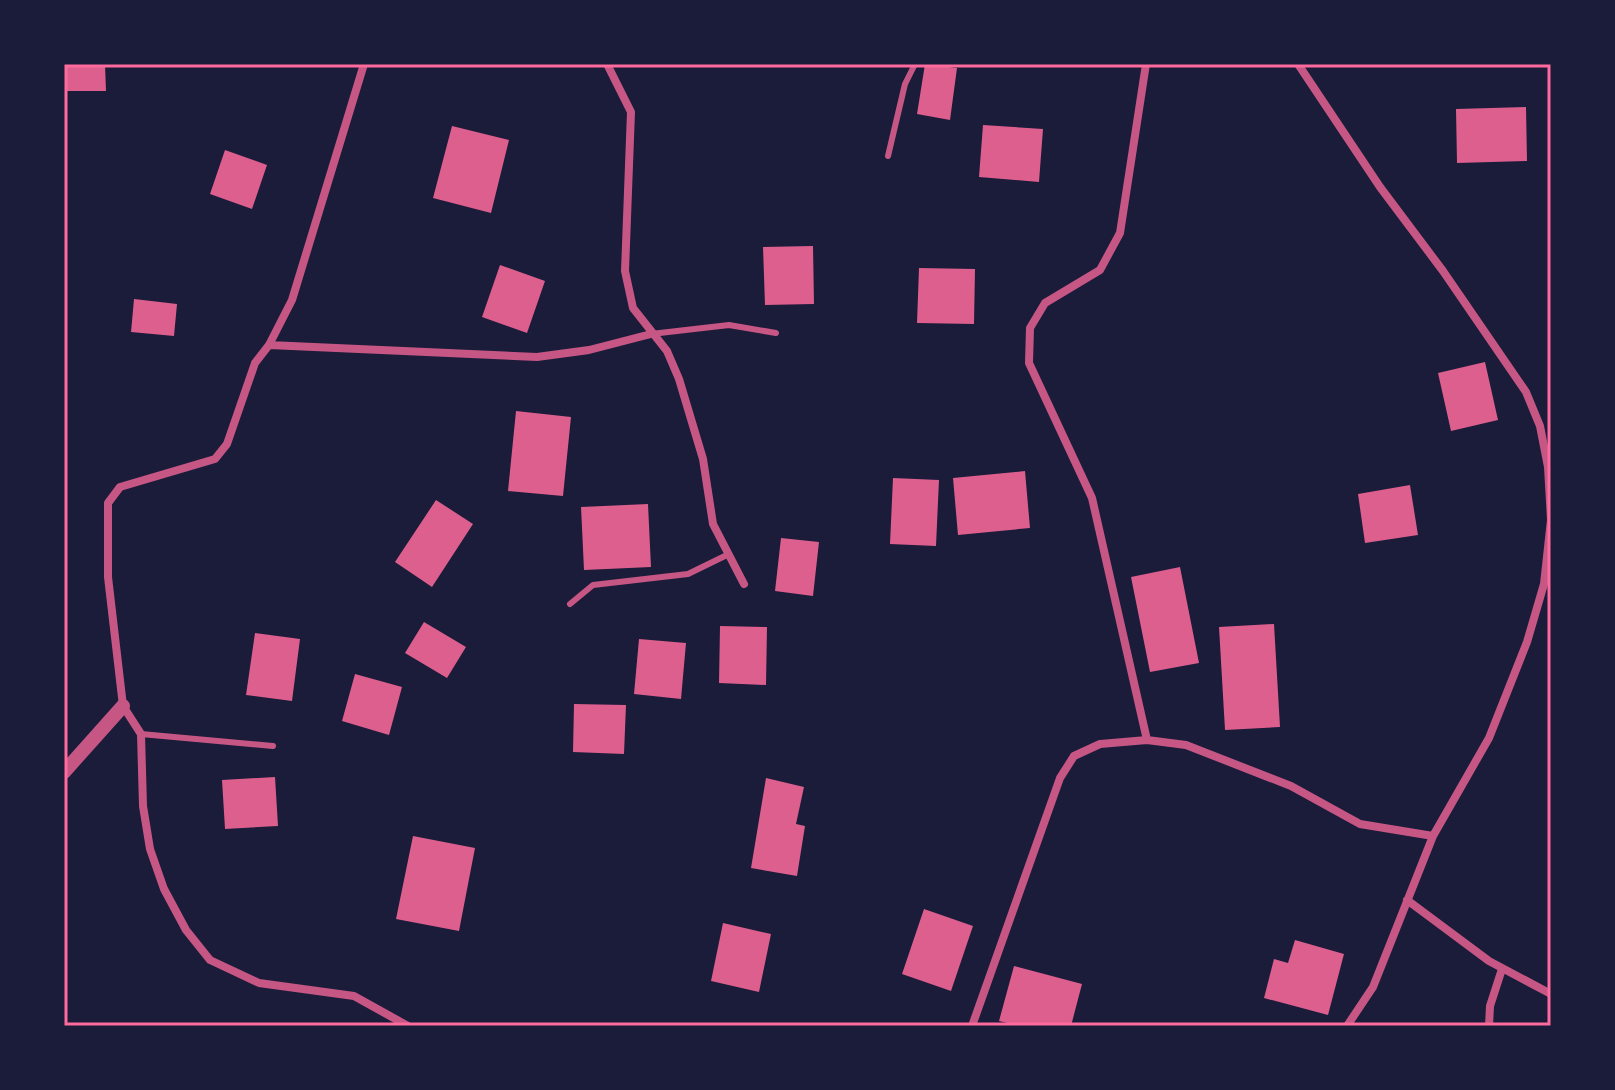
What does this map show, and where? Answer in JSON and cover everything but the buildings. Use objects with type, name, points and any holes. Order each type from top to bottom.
[{"type":"street","points":[[364,64],[292,300],[269,345],[255,363],[227,444],[215,459],[120,487],[108,503],[108,577],[123,706],[141,734],[143,806],[150,849],[164,889],[186,930],[210,960],[259,983],[354,996],[408,1026]]},
{"type":"street","points":[[607,64],[631,112],[625,271],[633,308],[667,351],[679,379],[703,459],[713,524],[744,584]]},
{"type":"street","points":[[1146,64],[1120,233],[1100,270],[1045,303],[1030,328],[1029,363],[1092,498],[1147,740]]},
{"type":"street","points":[[1298,64],[1380,187],[1443,271],[1526,392],[1540,426],[1548,467],[1551,520],[1544,584],[1527,642],[1489,738],[1433,836],[1373,987],[1347,1026]]},
{"type":"street","points":[[269,345],[537,357],[589,350],[651,334]]},
{"type":"street","points":[[64,772],[123,706]]},
{"type":"street","points":[[972,1026],[1060,778],[1074,756],[1100,744],[1147,740],[1186,745],[1291,786],[1360,824],[1433,836]]},
{"type":"street","points":[[1407,900],[1502,969],[1551,994]]},
{"type":"street","points":[[1489,1026],[1490,1006],[1502,969]]},
{"type":"lane","points":[[888,156],[905,84],[915,64]]},
{"type":"lane","points":[[651,334],[729,325],[776,333]]},
{"type":"lane","points":[[570,604],[593,585],[688,574],[729,554]]},
{"type":"lane","points":[[141,734],[273,746]]}]
